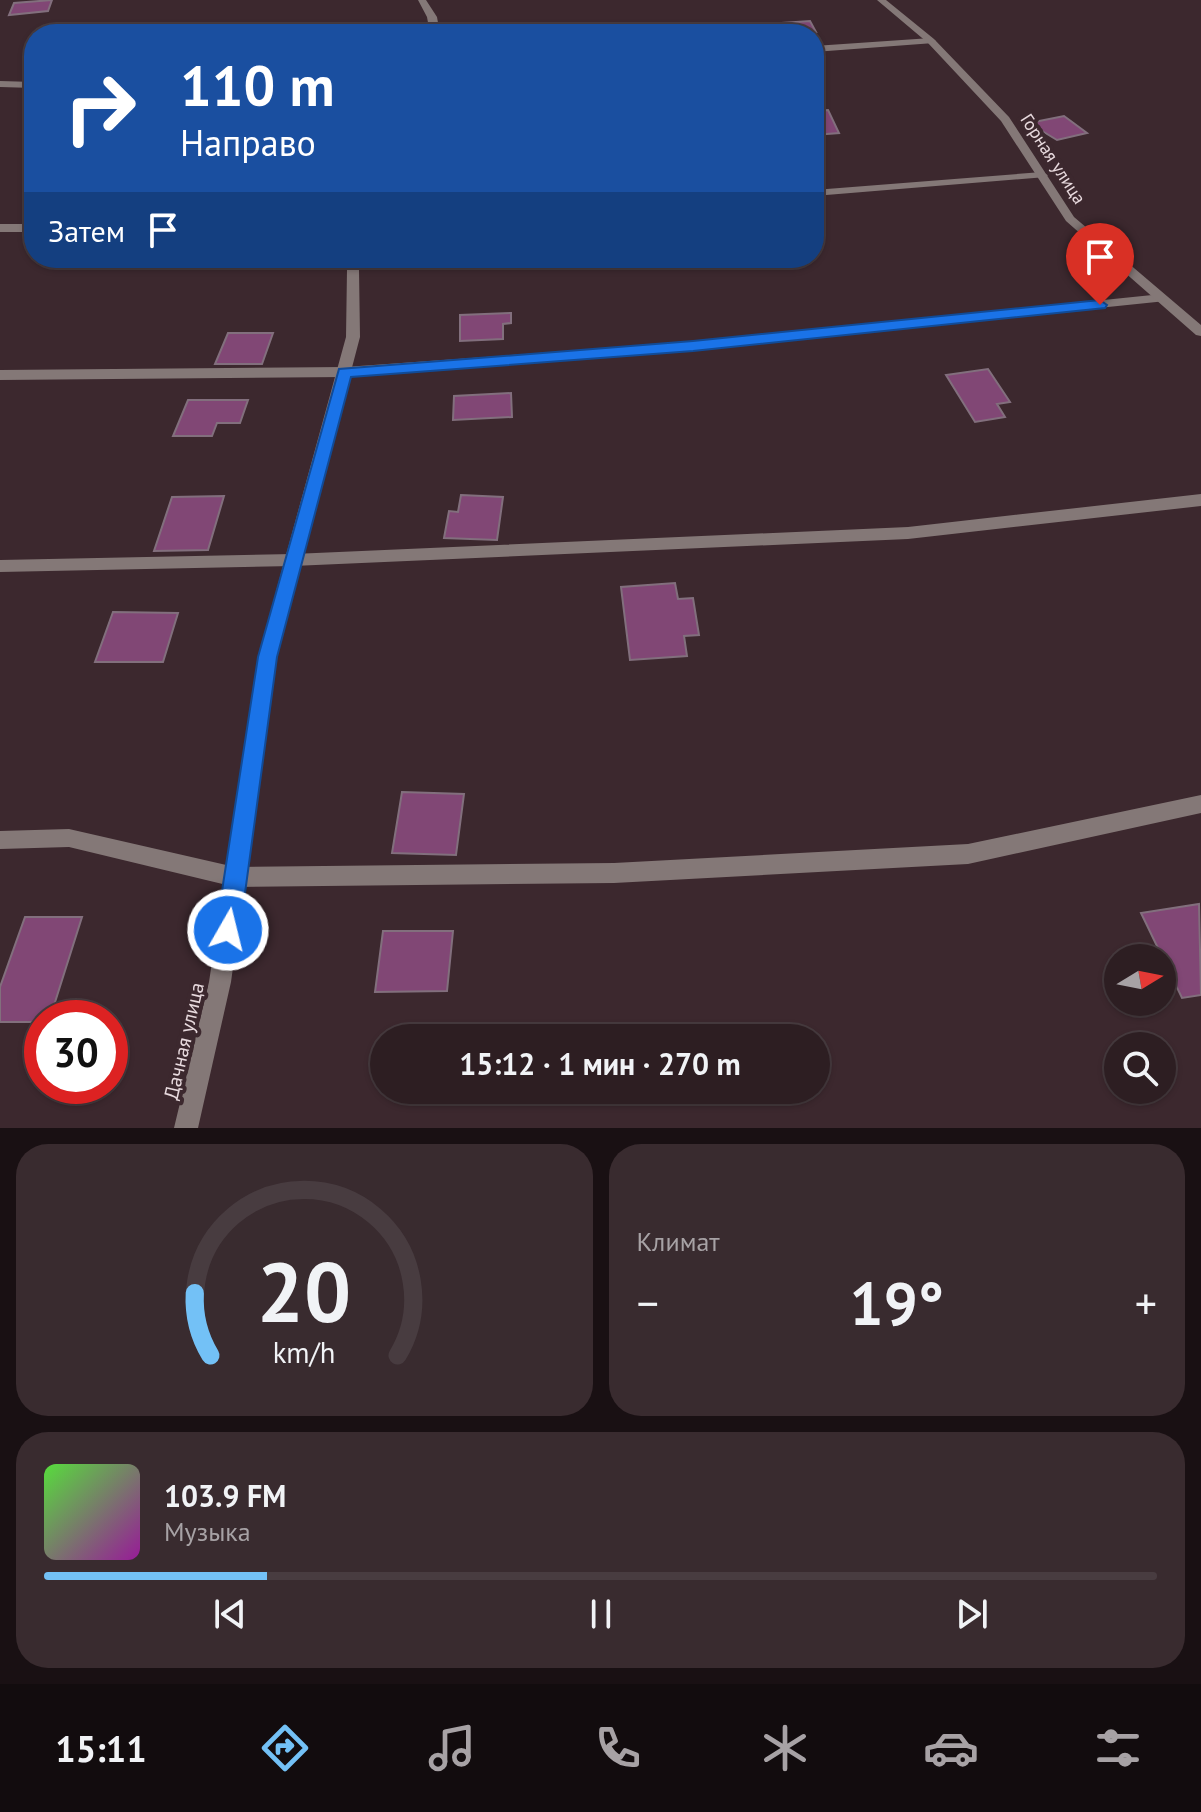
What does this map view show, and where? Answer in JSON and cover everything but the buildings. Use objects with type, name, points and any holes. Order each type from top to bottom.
[{"type":"street","points":[[422,0],[433,24]]},
{"type":"street","name":"Горная улица","points":[[881,0],[931,41],[1005,119],[1070,219],[1201,332]]},
{"type":"street","points":[[824,48],[931,41]]},
{"type":"street","points":[[0,84],[24,85]]},
{"type":"street","points":[[824,192],[1042,175]]},
{"type":"street","points":[[0,228],[24,228]]},
{"type":"street","name":"Дачная улица","points":[[186,1128],[220,982],[267,657],[353,337],[354,268]]},
{"type":"street","points":[[0,375],[345,372],[693,346],[1162,298]]},
{"type":"street","points":[[0,566],[293,560],[908,533],[1201,500]]},
{"type":"street","points":[[0,840],[69,838],[235,877],[614,873],[968,854],[1201,804]]},
{"type":"route","points":[[228,930],[267,657],[322,445],[345,372],[693,346],[1100,305]]}]
